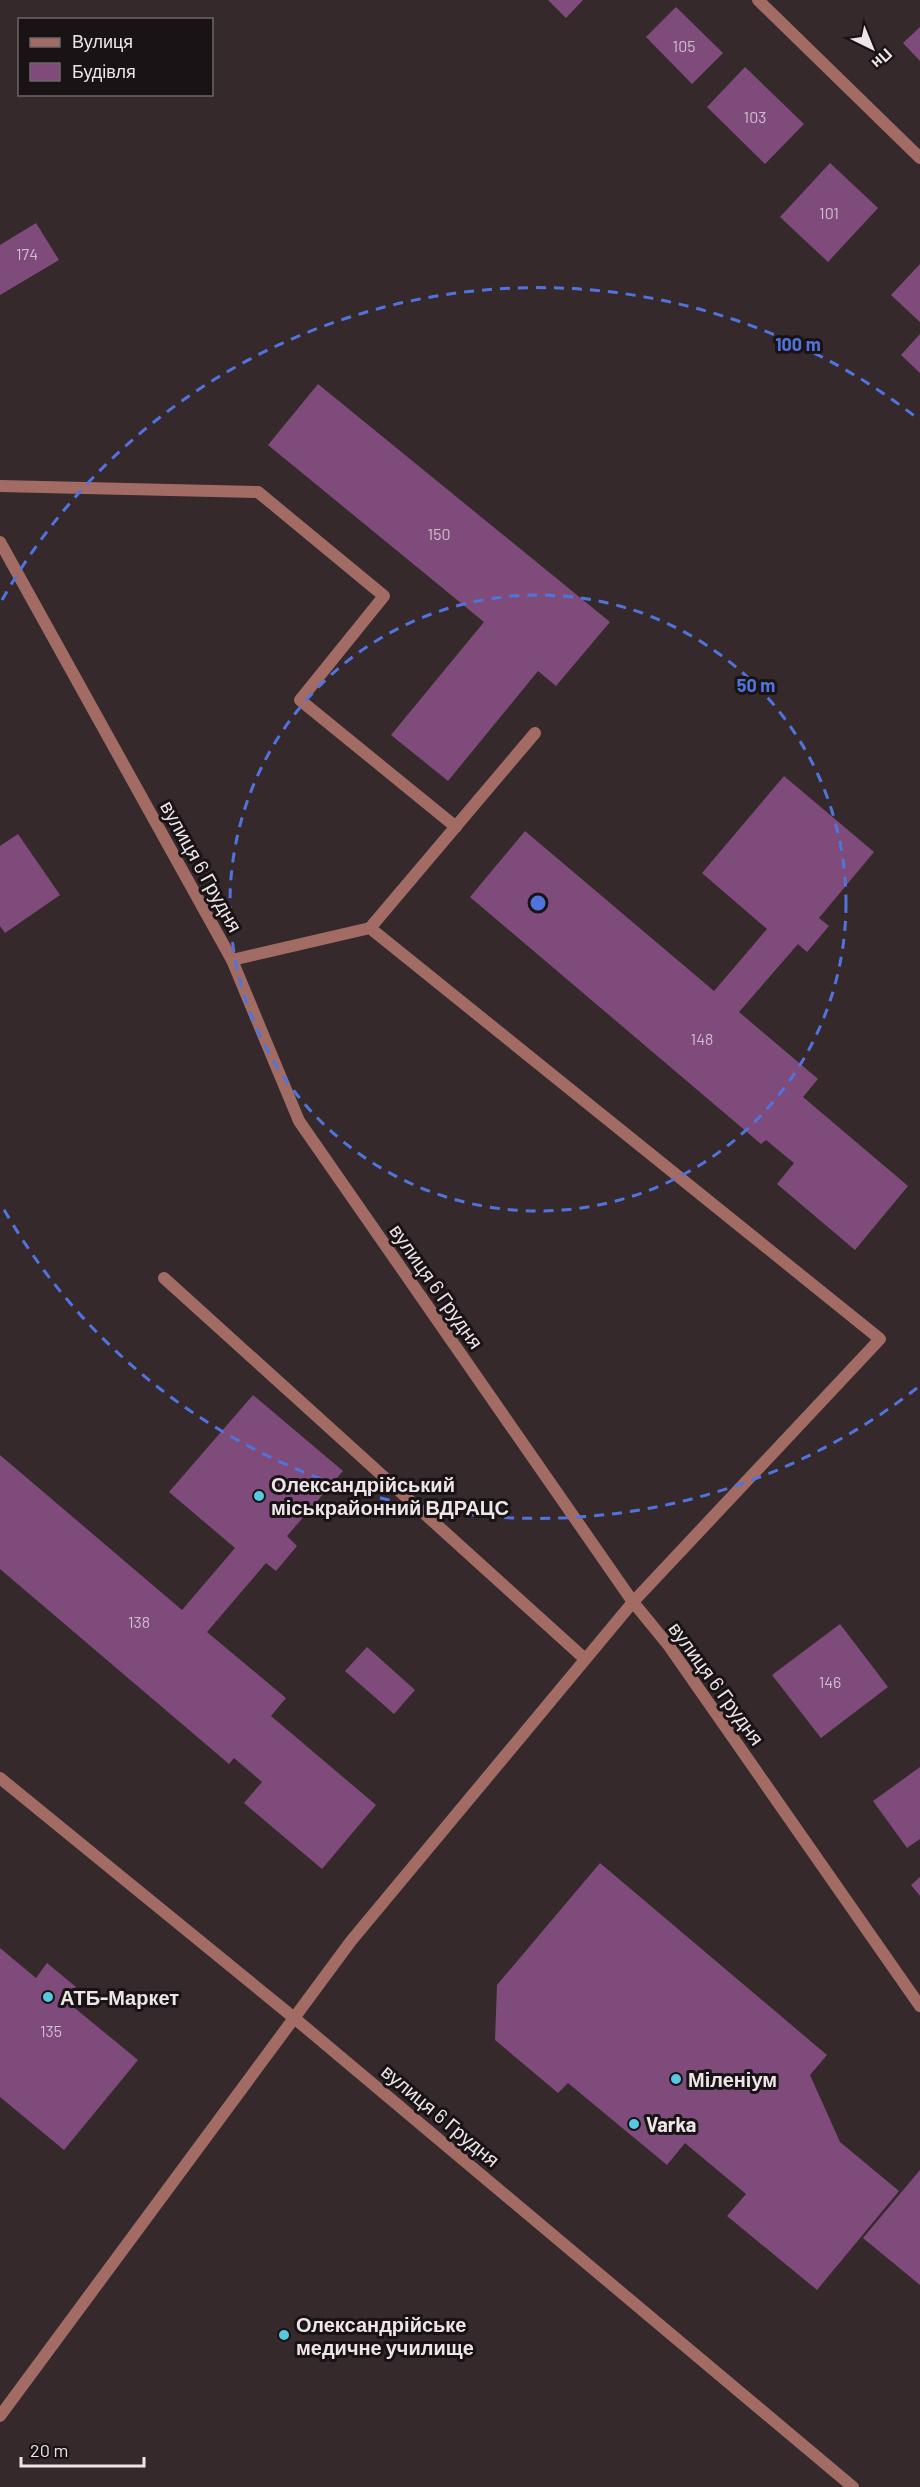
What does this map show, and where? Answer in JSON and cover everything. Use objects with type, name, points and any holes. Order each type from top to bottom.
[{"type":"street","points":[[758,0],[920,158]]},
{"type":"street","points":[[0,486],[258,492],[384,596],[300,700],[456,826]]},
{"type":"street","name":"вулиця 6 Грудня","points":[[0,542],[232,960],[299,1121],[633,1602],[669,1646],[920,2006]]},
{"type":"street","points":[[232,960],[370,928],[536,733]]},
{"type":"street","points":[[0,2416],[351,1941],[633,1602],[880,1339],[370,928]]},
{"type":"street","points":[[164,1278],[585,1659]]},
{"type":"street","name":"вулиця 6 Грудня","points":[[0,1778],[293,2017],[853,2487]]},
{"type":"building","points":[[548,0],[583,0],[566,18]]},
{"type":"building","points":[[676,7],[723,53],[692,84],[646,37]]},
{"type":"building","points":[[920,27],[920,61],[903,43]]},
{"type":"building","points":[[745,67],[804,124],[765,164],[707,107]]},
{"type":"building","points":[[830,163],[878,208],[828,262],[780,217]]},
{"type":"building","points":[[36,223],[59,260],[0,295],[0,245]]},
{"type":"building","points":[[920,264],[920,322],[891,295]]},
{"type":"building","points":[[920,334],[920,373],[901,355]]},
{"type":"building","points":[[318,384],[610,622],[556,686],[538,671],[448,781],[391,735],[484,622],[268,445]]},
{"type":"building","points":[[784,776],[874,852],[819,918],[829,926],[807,952],[798,944],[739,1012],[818,1079],[803,1097],[908,1186],[855,1250],[777,1184],[794,1163],[766,1140],[761,1144],[470,897],[525,831],[714,991],[767,929],[702,873]]},
{"type":"building","points":[[18,834],[60,895],[5,933],[0,926],[0,846]]},
{"type":"building","points":[[253,1395],[343,1471],[287,1536],[297,1546],[276,1571],[266,1563],[207,1632],[286,1698],[271,1716],[376,1805],[322,1869],[244,1803],[262,1782],[234,1758],[229,1764],[0,1569],[0,1455],[182,1610],[235,1548],[169,1492]]},
{"type":"building","points":[[840,1624],[888,1687],[821,1738],[772,1675]]},
{"type":"building","points":[[367,1647],[415,1690],[394,1714],[345,1671]]},
{"type":"building","points":[[920,1767],[920,1839],[907,1848],[873,1801]]},
{"type":"building","name":"Міленіум","points":[[600,1863],[827,2055],[810,2075],[840,2142],[899,2191],[817,2290],[727,2216],[746,2194],[685,2143],[667,2165],[568,2083],[558,2093],[495,2040],[497,1985]]},
{"type":"building","points":[[920,1877],[920,1896],[911,1885]]},
{"type":"building","points":[[0,1948],[36,1978],[47,1963],[76,1987],[65,2000],[138,2060],[64,2150],[0,2097]]},
{"type":"building","points":[[920,2170],[920,2285],[863,2238]]},
{"type":"place","name":"Олександрійський міськрайонний ВДРАЦС","points":[[259,1496]]},
{"type":"place","name":"АТБ-Маркет","points":[[48,1997]]},
{"type":"place","name":"Міленіум","points":[[676,2079]]},
{"type":"place","name":"Varka","points":[[634,2124]]},
{"type":"place","name":"Олександрійське медичне училище","points":[[284,2335]]}]
